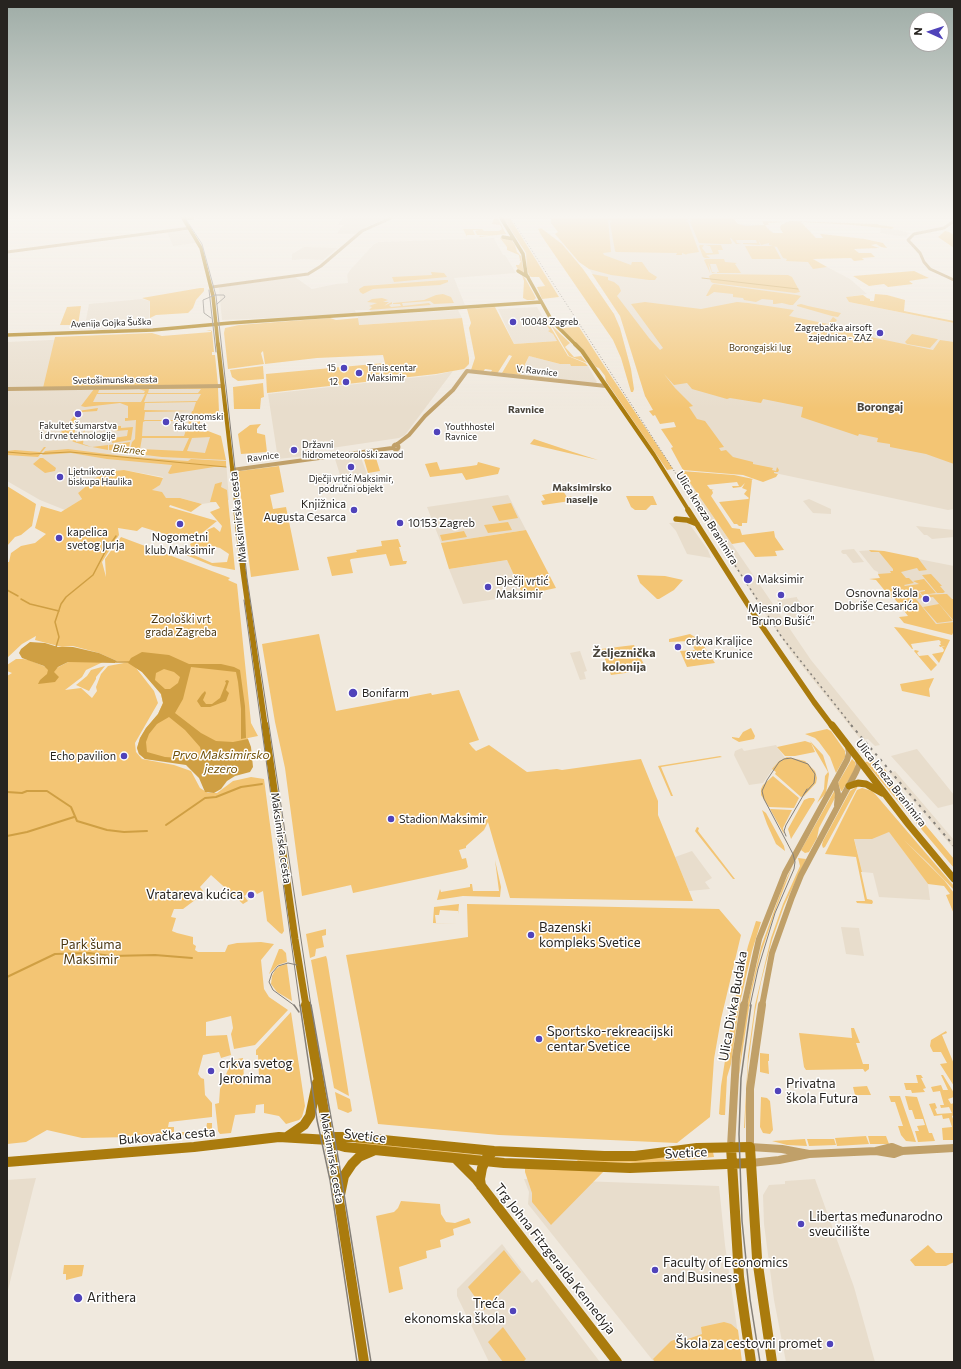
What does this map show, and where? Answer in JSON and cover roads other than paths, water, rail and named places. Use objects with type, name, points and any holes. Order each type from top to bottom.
[{"type":"main road","name":"Maksimirska cesta","points":[[211,282],[244,570],[294,932],[339,1200],[364,1362]]},
{"type":"main road","name":"Ulica kneza Branimira","points":[[531,282],[552,321],[582,351],[658,461],[780,654],[886,796],[954,879]]},
{"type":"main road","name":"Avenija Gojka Šuška","points":[[7,334],[138,331],[541,301]]},
{"type":"main road","points":[[676,519],[690,521],[698,525]]},
{"type":"main road","points":[[849,786],[858,783],[866,784],[886,796]]},
{"type":"main road","points":[[286,1137],[300,1129],[310,1116],[317,1075]]},
{"type":"main road","name":"Bukovačka cesta","points":[[7,1162],[187,1148],[286,1137],[329,1140]]},
{"type":"main road","name":"Svetice","points":[[329,1140],[335,1137],[353,1137],[494,1151],[621,1156],[697,1148],[750,1147]]},
{"type":"main road","name":"Svetice","points":[[329,1140],[341,1146],[484,1162],[618,1168],[750,1163]]},
{"type":"main road","points":[[732,1147],[739,1277],[751,1362]]},
{"type":"main road","points":[[750,1147],[758,1271],[772,1362]]},
{"type":"main road","points":[[339,1200],[342,1181],[352,1164],[362,1155],[374,1150]]},
{"type":"main road","points":[[484,1162],[494,1151]]},
{"type":"main road","points":[[455,1159],[466,1166],[482,1188]]},
{"type":"main road","name":"Trg Johna Fitzgeralda Kennedyja","points":[[484,1162],[480,1176],[482,1188],[617,1362]]},
{"type":"street","points":[[212,287],[244,282]]},
{"type":"street","name":"V. Ravnice","points":[[394,447],[409,435],[453,390],[467,372],[606,386]]},
{"type":"street","name":"Svetošimunska cesta","points":[[7,389],[223,386]]},
{"type":"street","name":"Ravnice","points":[[232,470],[394,447]]},
{"type":"street","name":"Ulica Divka Budaka","points":[[732,1147],[736,1057],[747,988],[757,946],[778,888],[847,760],[849,753],[848,746]]},
{"type":"street","points":[[750,1147],[751,1073],[759,1013],[770,960],[798,882],[858,768],[858,759]]},
{"type":"street","points":[[835,782],[838,794],[835,811]]},
{"type":"street","name":"Svetice","points":[[750,1147],[782,1149],[809,1154]]},
{"type":"street","name":"Svetice","points":[[750,1163],[778,1160],[809,1154],[876,1151],[894,1154],[902,1150],[954,1148]]},
{"type":"water","points":[[30,642],[45,643],[58,647],[73,647],[99,653],[117,661],[115,663],[68,662],[58,667],[54,672],[59,677],[55,682],[38,684],[47,674],[48,670],[44,666],[22,658],[19,653],[21,649]]},
{"type":"water","name":"Prvo Maksimirsko jezero","points":[[142,652],[169,655],[189,664],[221,664],[240,670],[245,706],[246,738],[241,739],[241,709],[236,672],[191,667],[183,699],[175,713],[201,733],[216,741],[233,742],[248,739],[251,747],[253,767],[250,772],[235,776],[227,781],[221,789],[214,793],[205,792],[199,778],[186,765],[145,759],[139,754],[137,748],[140,738],[158,714],[163,703],[161,694],[142,672],[128,663],[131,658]],"holes":[[[164,669],[174,672],[180,677],[178,683],[170,689],[165,689],[155,680],[156,673]],[[169,717],[185,730],[200,747],[202,755],[194,759],[165,757],[147,752],[146,742],[149,734],[157,724]]]},
{"type":"water","points":[[225,681],[229,681],[226,690],[229,693],[226,701],[210,707],[201,707],[197,701],[202,694],[205,691],[206,693],[203,700],[206,704],[212,704],[220,698],[226,683]]},
{"type":"waterway","points":[[736,282],[798,289]]},
{"type":"waterway","name":"Bliznec","points":[[7,452],[30,454],[70,452],[226,467]]},
{"type":"waterway","name":"Bliznec","points":[[59,611],[66,597],[93,575],[105,552],[116,536]]},
{"type":"waterway","points":[[7,590],[18,596]]},
{"type":"waterway","points":[[21,599],[30,604],[59,611]]},
{"type":"waterway","name":"Bliznec","points":[[56,647],[59,637],[55,622],[59,611]]},
{"type":"waterway","points":[[116,662],[129,662]]},
{"type":"waterway","points":[[166,825],[205,798],[216,797],[241,787],[262,784]]},
{"type":"waterway","points":[[7,792],[22,793],[27,791],[47,791],[71,807],[77,821],[107,830],[124,832],[147,831]]},
{"type":"waterway","points":[[7,836],[27,832],[74,817]]},
{"type":"waterway","points":[[7,977],[55,954],[89,953],[111,956],[155,955],[192,958]]},
{"type":"tram line","points":[[212,282],[216,295]]},
{"type":"tram line","points":[[209,290],[210,297]]},
{"type":"tram line","points":[[210,297],[216,295]]},
{"type":"tram line","points":[[216,295],[224,295],[225,297],[217,304]]},
{"type":"tram line","points":[[216,295],[247,578],[311,1006]]},
{"type":"tram line","points":[[210,297],[216,352]]},
{"type":"tram line","points":[[210,297],[203,300],[204,313],[211,318]]},
{"type":"tram line","points":[[244,600],[294,964]]},
{"type":"tram line","points":[[750,1006],[758,969],[775,913],[794,869],[795,862],[793,854],[764,799],[762,791],[767,780],[779,762],[784,759],[791,758],[808,764],[815,774],[814,783],[804,794]]},
{"type":"tram line","points":[[804,794],[807,789]]},
{"type":"tram line","points":[[786,836],[784,831],[786,825],[804,794]]},
{"type":"tram line","points":[[294,964],[288,963],[278,966],[272,973],[269,982],[273,990],[294,1006]]},
{"type":"tram line","points":[[294,964],[300,1006]]},
{"type":"tram line","points":[[300,1005],[317,1120],[330,1180],[357,1362]]},
{"type":"tram line","points":[[311,1005],[339,1163],[371,1362]]},
{"type":"tram line","points":[[751,1005],[741,1078],[739,1134],[742,1221],[750,1299],[760,1362]]},
{"type":"tram line","points":[[294,1006],[299,1012]]},
{"type":"railway","points":[[552,282],[700,511]]},
{"type":"railway","points":[[699,510],[781,636],[852,726]]},
{"type":"railway","points":[[851,725],[954,846]]},
{"type":"place","name":"10048 Zagreb","points":[[513,322]]},
{"type":"place","name":"Zagrebačka airsoft zajednica - ZAZ","points":[[880,333]]},
{"type":"place","name":"15","points":[[344,368]]},
{"type":"place","name":"Tenis centar Maksimir","points":[[359,373]]},
{"type":"place","name":"12","points":[[346,382]]},
{"type":"place","name":"Fakultet šumarstva i drvne tehnologije","points":[[78,414]]},
{"type":"place","name":"Agronomski fakultet","points":[[166,422]]},
{"type":"place","name":"Youthhostel Ravnice","points":[[437,432]]},
{"type":"place","name":"Državni hidrometeorološki zavod","points":[[294,450]]},
{"type":"place","name":"Dječji vrtić Maksimir, područni objekt","points":[[351,467]]},
{"type":"place","name":"Ljetnikovac biskupa Haulika","points":[[60,477]]},
{"type":"place","name":"Knjižnica Augusta Cesarca","points":[[354,510]]},
{"type":"place","name":"10153 Zagreb","points":[[400,523]]},
{"type":"place","name":"Nogometni klub Maksimir","points":[[180,524]]},
{"type":"place","name":"kapelica svetog Jurja","points":[[59,538]]},
{"type":"place","name":"Maksimir","points":[[748,579]]},
{"type":"place","name":"Dječji vrtić Maksimir","points":[[488,587]]},
{"type":"place","name":"Mjesni odbor \"Bruno Bušić\"","points":[[781,595]]},
{"type":"place","name":"Osnovna škola Dobriše Cesarića","points":[[926,599]]},
{"type":"place","name":"crkva Kraljice svete Krunice","points":[[678,647]]},
{"type":"place","name":"Bonifarm","points":[[353,693]]},
{"type":"place","name":"Echo pavilion","points":[[124,756]]},
{"type":"place","name":"Stadion Maksimir","points":[[391,819]]},
{"type":"place","name":"Vratareva kućica","points":[[251,895]]},
{"type":"place","name":"Bazenski kompleks Svetice","points":[[531,935]]},
{"type":"place","name":"Sportsko-rekreacijski centar Svetice","points":[[539,1039]]},
{"type":"place","name":"crkva svetog Jeronima","points":[[211,1071]]},
{"type":"place","name":"Privatna škola Futura","points":[[778,1091]]},
{"type":"place","name":"Libertas međunarodno sveučilište","points":[[801,1224]]},
{"type":"place","name":"Faculty of Economics and Business","points":[[655,1270]]},
{"type":"place","name":"Arithera","points":[[78,1298]]},
{"type":"place","name":"Treća ekonomska škola","points":[[513,1311]]},
{"type":"place","name":"Škola za cestovni promet","points":[[830,1344]]},
{"type":"district","name":"Borongaj","points":[[880,407]]},
{"type":"district","name":"Ravnice","points":[[526,410]]},
{"type":"district","name":"Maksimirsko naselje","points":[[582,494]]},
{"type":"district","name":"Željeznička kolonija","points":[[624,660]]},
{"type":"park label","name":"Borongajski lug","points":[[760,348]]},
{"type":"park label","name":"Zoološki vrt grada Zagreba","points":[[181,625]]},
{"type":"park label","name":"Park šuma Maksimir","points":[[91,952]]}]
